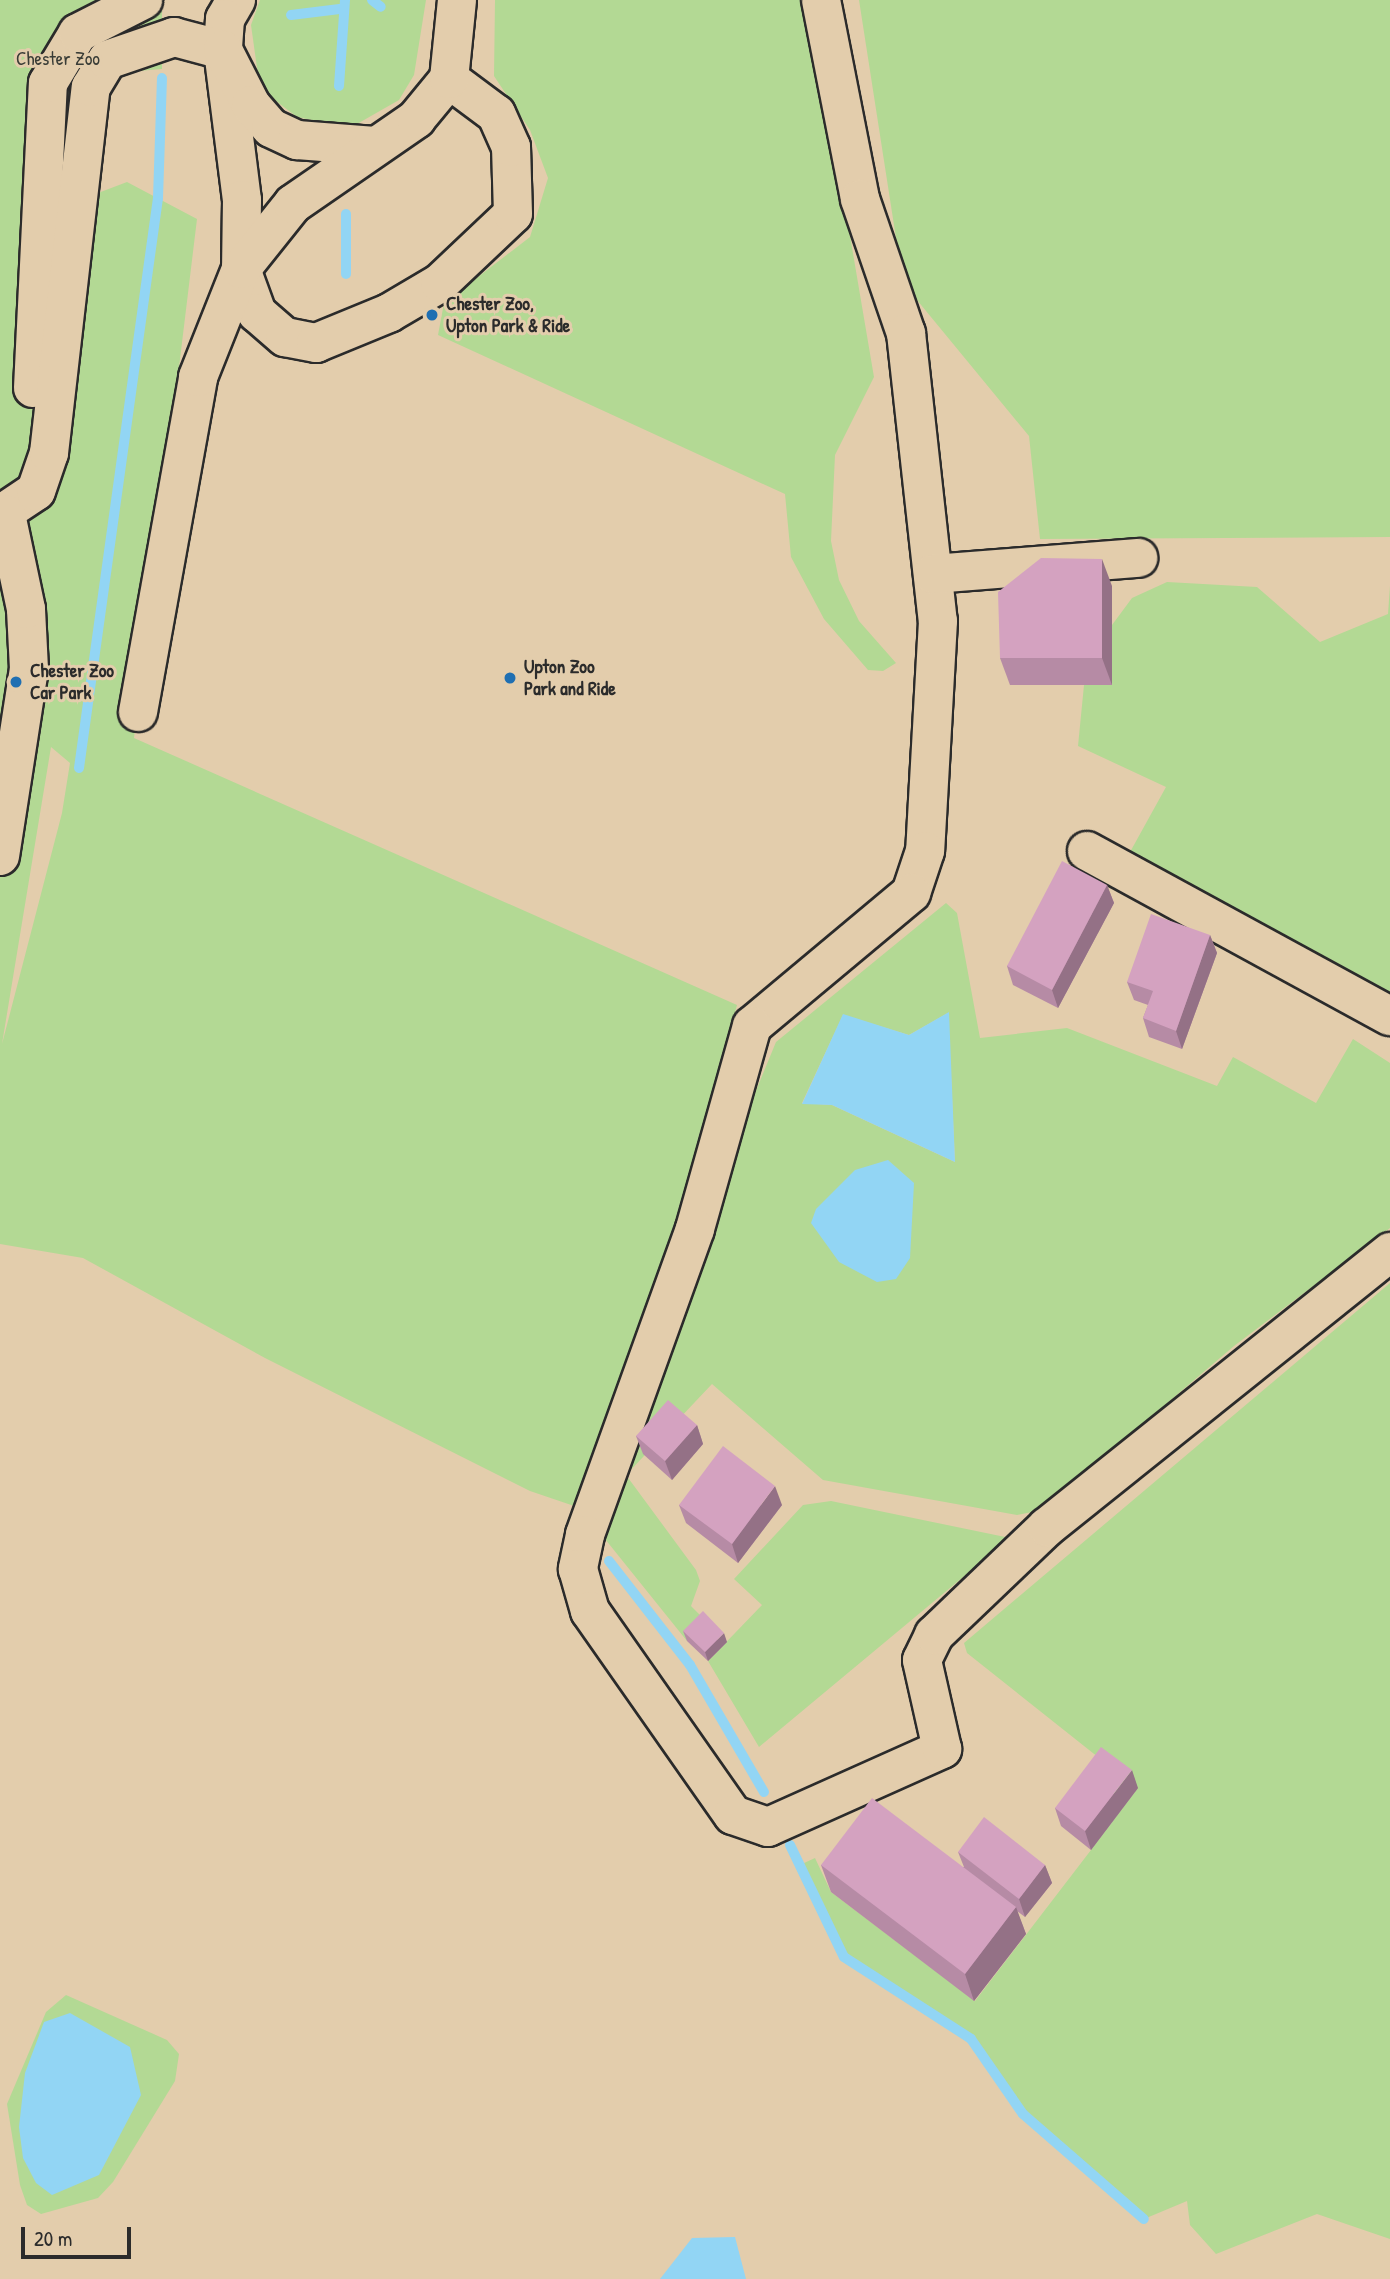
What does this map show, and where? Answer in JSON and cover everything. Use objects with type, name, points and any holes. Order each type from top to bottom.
[{"type":"street","points":[[0,856],[29,669],[26,609],[2,510],[20,473],[32,421],[48,83],[78,33],[143,0]]},
{"type":"street","points":[[236,0],[225,19],[223,50],[243,200],[241,269],[257,313],[285,337],[316,344],[389,313],[494,239],[513,214],[511,147],[496,114],[449,79]]},
{"type":"street","points":[[138,712],[198,377],[241,269],[293,204],[416,119],[449,79],[457,0]]},
{"type":"street","points":[[821,0],[860,199],[906,333],[938,621],[925,850],[911,893],[752,1026],[695,1229],[578,1569],[590,1611],[733,1815],[768,1827],[942,1749],[922,1660],[934,1635],[1046,1528],[1390,1252]]},
{"type":"street","points":[[2,510],[36,491],[49,453],[91,87],[107,60],[132,46],[174,37],[223,50],[251,105],[271,128],[297,140],[375,146]]},
{"type":"street","points":[[933,575],[1138,558]]},
{"type":"street","points":[[1087,851],[1390,1016]]},
{"type":"green space","name":"Chester Zoo","points":[[0,0],[162,0],[162,69],[127,72],[109,86],[98,193],[127,182],[197,219],[134,738],[737,1005],[657,1306],[580,1508],[530,1491],[265,1358],[83,1258],[0,1244]],"holes":[[[51,747],[70,763],[62,813],[2,1044]]]},
{"type":"green space","points":[[260,0],[426,0],[414,75],[399,100],[350,128],[297,117],[272,98],[258,75],[251,25]]},
{"type":"green space","points":[[495,0],[802,0],[813,18],[874,377],[835,455],[831,541],[839,580],[859,621],[896,663],[883,671],[868,670],[824,619],[791,557],[785,494],[438,335],[444,303],[530,237],[548,178],[530,130],[494,76]]},
{"type":"green space","points":[[859,0],[1390,0],[1390,537],[1040,539],[1029,436],[903,283]]},
{"type":"green space","points":[[1167,582],[1257,587],[1320,642],[1388,614],[1390,586],[1390,1035],[1114,881],[1166,787],[1078,746],[1084,685],[1112,685],[1112,625],[1132,598]]},
{"type":"green space","points":[[946,903],[957,913],[980,1038],[1067,1028],[1217,1086],[1233,1057],[1316,1103],[1353,1039],[1390,1063],[1390,1228],[1234,1346],[1042,1510],[1017,1515],[823,1480],[712,1384],[626,1475],[696,1570],[700,1581],[691,1606],[706,1621],[687,1641],[601,1534],[755,1093],[776,1042]],"holes":[[[948,1013],[955,1162],[832,1105],[802,1103],[843,1015],[909,1035]]]},
{"type":"green space","points":[[1390,1283],[1390,2239],[1317,2214],[1216,2254],[1190,2225],[1187,2201],[1144,2219],[1023,2114],[971,2039],[844,1957],[802,1864],[815,1858],[831,1892],[975,2001],[1091,1850],[1108,1765],[967,1653],[964,1643]]},
{"type":"green space","points":[[831,1501],[1010,1538],[759,1747],[708,1661],[762,1605],[734,1579],[803,1505]]},
{"type":"green space","points":[[66,1995],[167,2040],[179,2054],[175,2081],[113,2182],[98,2198],[41,2214],[27,2205],[20,2185],[7,2104],[46,2012]]},
{"type":"water","points":[[949,1012],[955,1162],[832,1105],[802,1104],[843,1014],[909,1035]]},
{"type":"water","points":[[888,1160],[914,1183],[910,1258],[896,1279],[877,1282],[839,1262],[811,1223],[816,1209],[855,1170]]},
{"type":"water","points":[[70,2013],[130,2047],[141,2095],[99,2175],[52,2195],[36,2183],[23,2158],[19,2127],[25,2073],[44,2022]]},
{"type":"water","points":[[735,2237],[746,2279],[660,2279],[692,2238]]},
{"type":"building","points":[[1041,558],[1102,559],[1102,658],[1000,658],[998,592]]},
{"type":"building","points":[[1062,861],[1107,885],[1052,990],[1007,966]]},
{"type":"building","points":[[1151,914],[1210,935],[1176,1031],[1143,1018],[1153,991],[1127,982]]},
{"type":"building","points":[[668,1400],[697,1425],[665,1461],[636,1436]]},
{"type":"building","points":[[723,1446],[775,1486],[732,1544],[679,1505]]},
{"type":"building","points":[[703,1611],[724,1633],[705,1652],[683,1631]]},
{"type":"building","points":[[1101,1747],[1132,1770],[1085,1831],[1055,1808]]},
{"type":"building","points":[[872,1798],[1016,1907],[965,1974],[821,1865]]},
{"type":"building","points":[[984,1817],[1045,1865],[1019,1899],[958,1852]]},
{"type":"waterway","points":[[339,86],[345,0]]},
{"type":"waterway","points":[[372,0],[381,7]]},
{"type":"waterway","points":[[291,15],[340,9]]},
{"type":"waterway","points":[[79,768],[158,198],[162,78]]},
{"type":"waterway","points":[[346,214],[346,274]]},
{"type":"waterway","points":[[609,1561],[690,1665],[764,1792]]},
{"type":"waterway","points":[[790,1845],[844,1957],[971,2039],[1023,2114],[1144,2219]]},
{"type":"place","name":"Chester Zoo, Upton Park & Ride","points":[[432,315]]},
{"type":"place","name":"Upton Zoo Park and Ride","points":[[510,678]]},
{"type":"place","name":"Chester Zoo Car Park","points":[[16,682]]}]
